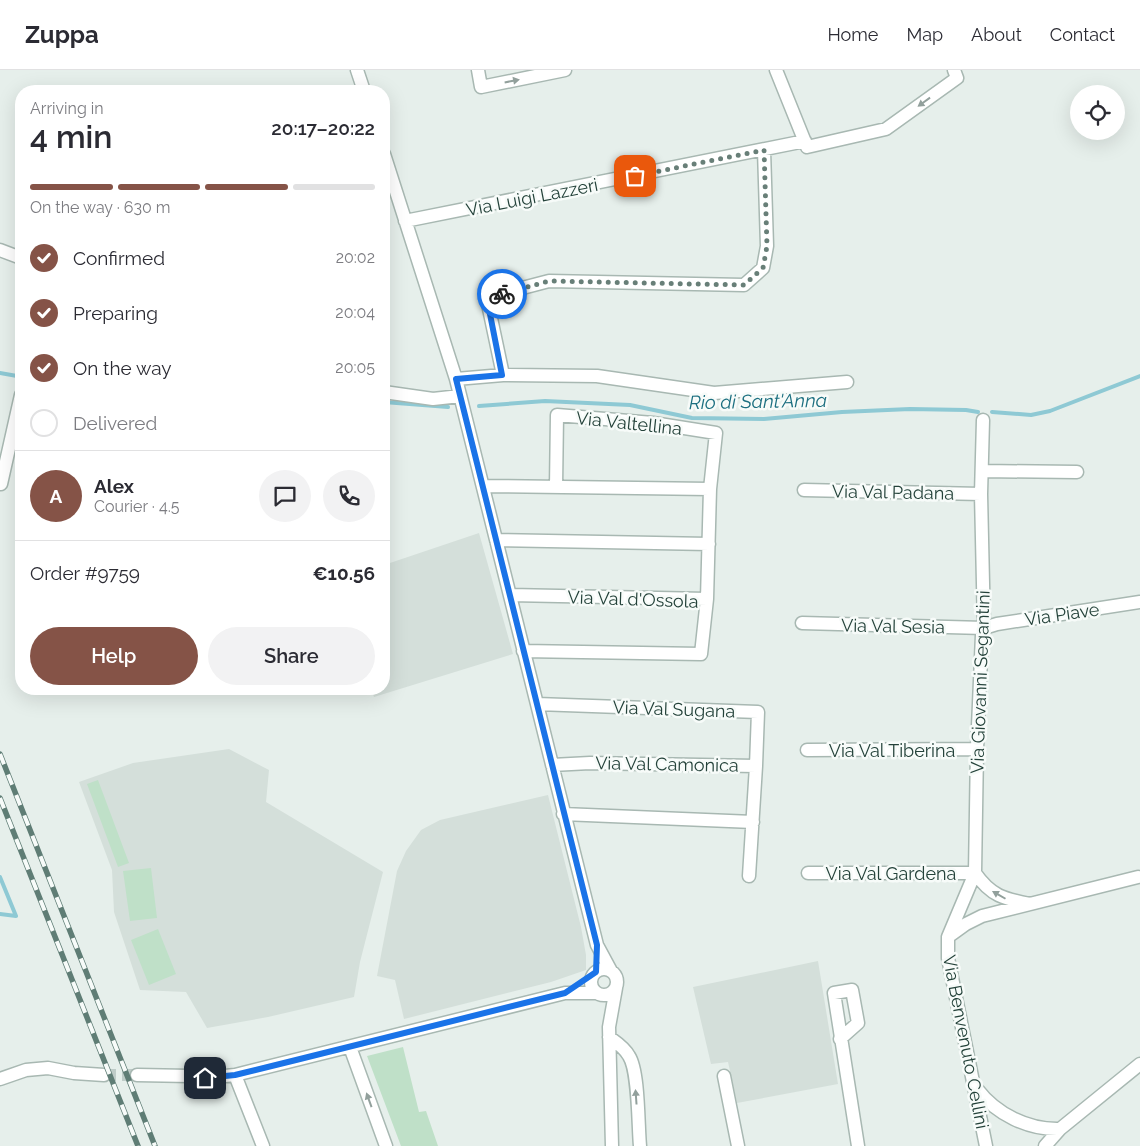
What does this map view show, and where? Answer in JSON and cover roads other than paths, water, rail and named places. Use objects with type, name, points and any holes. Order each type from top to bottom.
[{"type":"street","points":[[357,70],[362,85]]},
{"type":"street","points":[[478,70],[481,87],[565,70]]},
{"type":"street","points":[[776,70],[806,144]]},
{"type":"street","name":"Via Luigi Lazzeri","points":[[405,221],[764,150],[886,129],[957,78],[954,70]]},
{"type":"street","points":[[502,375],[488,304],[496,296],[549,281],[744,285],[763,268],[767,246],[764,150]]},
{"type":"street","points":[[390,173],[456,379],[597,945],[618,981],[609,1032],[612,1146]]},
{"type":"street","points":[[0,250],[15,256]]},
{"type":"street","points":[[456,379],[502,375],[597,376],[714,393],[847,382]]},
{"type":"street","points":[[390,393],[433,399],[460,396]]},
{"type":"street","name":"Via Valtellina","points":[[556,487],[557,416],[653,423],[716,433],[710,488],[707,599]]},
{"type":"street","name":"Via Giovanni Segantini","points":[[948,938],[975,873],[977,749],[982,635],[984,628],[981,494],[982,420]]},
{"type":"street","points":[[1,484],[15,422]]},
{"type":"street","points":[[982,471],[1077,472]]},
{"type":"street","points":[[482,486],[710,488]]},
{"type":"street","name":"Via Val Padana","points":[[804,490],[981,494]]},
{"type":"street","points":[[496,540],[709,544]]},
{"type":"street","name":"Via Val d'Ossola","points":[[510,595],[707,599],[701,654],[523,651]]},
{"type":"street","name":"Via Piave","points":[[984,628],[997,624],[1140,602]]},
{"type":"street","name":"Via Val Sesia","points":[[802,624],[984,628]]},
{"type":"street","name":"Via Val Sugana","points":[[537,704],[758,712],[756,766]]},
{"type":"street","name":"Via Val Tiberina","points":[[807,750],[977,749]]},
{"type":"street","name":"Via Val Camonica","points":[[552,765],[590,763],[756,766],[749,876]]},
{"type":"street","points":[[564,814],[753,822]]},
{"type":"street","name":"Via Val Gardena","points":[[808,873],[975,873]]},
{"type":"street","points":[[975,873],[983,885],[1003,898],[1030,904]]},
{"type":"street","points":[[948,938],[966,924],[982,916],[1138,877]]},
{"type":"street","points":[[959,911],[982,916]]},
{"type":"street","name":"Via Benvenuto Cellini","points":[[948,938],[948,958],[986,1146]]},
{"type":"street","points":[[597,945],[595,973],[591,982],[600,994],[609,1032],[625,1050],[632,1062],[635,1076],[640,1146]]},
{"type":"street","points":[[565,993],[595,973],[604,969],[611,971]]},
{"type":"street","points":[[137,1075],[205,1078],[235,1075],[565,993],[610,994],[616,988]]},
{"type":"street","points":[[840,1039],[858,1146]]},
{"type":"street","points":[[350,1047],[386,1146]]},
{"type":"street","points":[[1045,1146],[1060,1128],[1140,1064]]},
{"type":"street","points":[[0,1079],[26,1070],[48,1068],[74,1074],[104,1075]]},
{"type":"street","points":[[235,1075],[263,1146]]},
{"type":"street","points":[[724,1076],[738,1146]]},
{"type":"street","points":[[975,1087],[984,1099],[1017,1121],[1048,1129],[1060,1128]]},
{"type":"waterway","name":"Rio di Sant'Anna","points":[[0,373],[15,376]]},
{"type":"waterway","name":"Rio di Sant'Anna","points":[[992,412],[1031,415],[1050,411],[1140,376]]},
{"type":"waterway","name":"Rio di Sant'Anna","points":[[479,406],[545,401],[630,405],[692,418],[764,419],[842,412],[910,409],[978,412]]},
{"type":"waterway","name":"Rio di Sant'Anna","points":[[390,402],[448,407]]},
{"type":"waterway","points":[[0,877],[16,916]]},
{"type":"waterway","points":[[0,914],[16,916]]},
{"type":"tunnel","points":[[104,1075],[137,1075]]},
{"type":"railway","points":[[0,754],[155,1146]]},
{"type":"railway","points":[[0,798],[138,1146]]}]
